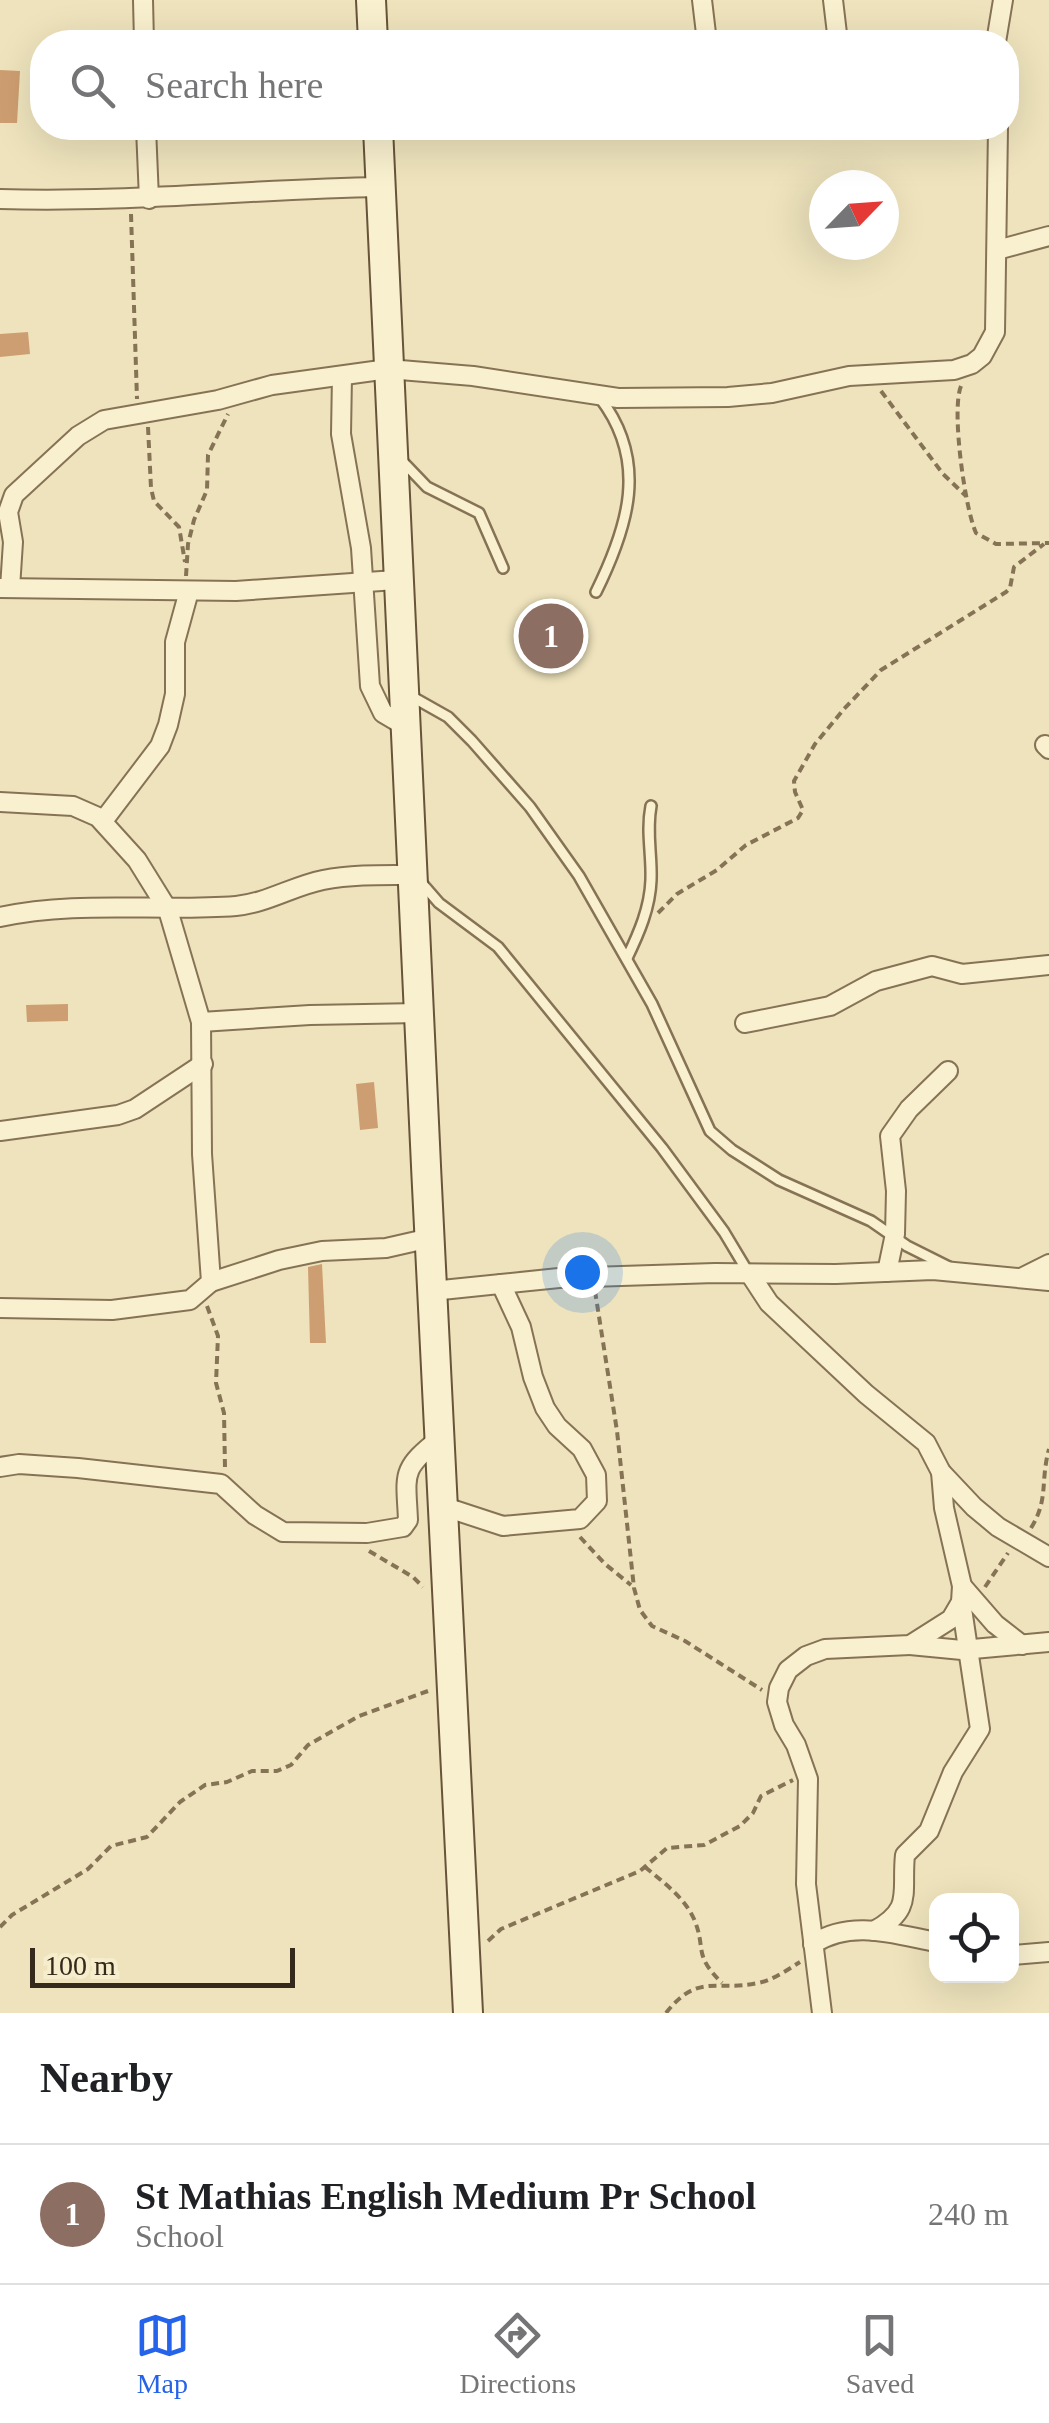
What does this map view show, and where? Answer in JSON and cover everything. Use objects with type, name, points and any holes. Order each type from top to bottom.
[{"type":"main road","points":[[371,0],[372,30]]},
{"type":"main road","points":[[378,140],[396,580],[414,875],[468,2013]]},
{"type":"street","points":[[143,0],[144,30]]},
{"type":"street","points":[[702,0],[706,30]]},
{"type":"street","points":[[833,0],[837,30]]},
{"type":"street","points":[[998,30],[1003,0]]},
{"type":"street","points":[[140,200],[145,140]]},
{"type":"street","points":[[396,580],[187,591],[5,588],[13,542],[8,512],[14,495],[91,425],[272,385],[388,369],[473,376],[598,396],[728,397],[772,393],[832,379],[954,370],[972,364],[982,356],[995,332],[998,140]]},
{"type":"street","points":[[0,198],[140,200],[294,188],[380,188]]},
{"type":"street","points":[[997,250],[1049,236]]},
{"type":"street","points":[[342,376],[340,434],[361,548],[370,686],[383,713],[405,726]]},
{"type":"street","points":[[102,821],[164,736],[175,694],[175,642],[187,591]]},
{"type":"street","points":[[0,802],[73,806],[102,821],[137,860],[168,910],[201,1022],[207,1287]]},
{"type":"street","points":[[0,918],[56,908],[168,910],[258,903],[320,880],[414,875]]},
{"type":"street","points":[[745,1023],[830,1006],[876,980],[932,966],[962,974],[1049,965]]},
{"type":"street","points":[[201,1022],[328,1014],[419,1014]]},
{"type":"street","points":[[0,1130],[136,1109],[203,1064]]},
{"type":"street","points":[[887,1272],[896,1191],[890,1136],[910,1109],[948,1072]]},
{"type":"street","points":[[0,1308],[96,1312],[190,1300],[207,1287],[279,1260],[322,1252],[386,1248],[430,1238]]},
{"type":"street","points":[[1020,1278],[1049,1264]]},
{"type":"street","points":[[432,1291],[592,1277],[750,1274],[960,1272],[1049,1280]]},
{"type":"street","points":[[750,1274],[769,1303],[866,1394],[926,1443],[941,1472],[974,1507],[1019,1541],[1049,1557]]},
{"type":"street","points":[[442,1506],[503,1526],[580,1520],[597,1501],[596,1475],[582,1449],[545,1408],[521,1327],[501,1284]]},
{"type":"street","points":[[0,1466],[19,1464],[220,1484],[256,1516],[283,1532],[368,1532],[403,1527],[408,1520],[408,1468],[439,1439]]},
{"type":"street","points":[[874,1931],[901,1911],[905,1855],[929,1831],[953,1772],[980,1729],[966,1596],[944,1508],[941,1472]]},
{"type":"street","points":[[910,1645],[952,1619],[966,1596]]},
{"type":"street","points":[[966,1596],[1022,1645]]},
{"type":"street","points":[[822,2013],[806,1884],[806,1774],[777,1702],[788,1670],[806,1656],[826,1649],[910,1645],[969,1650],[1049,1642]]},
{"type":"street","points":[[814,1949],[828,1934],[846,1928],[929,1941]]},
{"type":"street","points":[[1019,1954],[1049,1952]]},
{"type":"lane","points":[[596,592],[618,547],[628,512],[628,452],[621,430],[598,396]]},
{"type":"lane","points":[[391,440],[408,471],[426,487],[479,513],[503,568]]},
{"type":"lane","points":[[403,692],[448,717],[530,807],[579,876],[652,1004],[710,1130],[750,1163],[871,1221],[960,1272]]},
{"type":"lane","points":[[627,958],[642,924],[650,887],[647,827],[651,806]]},
{"type":"lane","points":[[414,875],[439,903],[498,948],[662,1148],[750,1274]]},
{"type":"path","points":[[140,200],[143,413],[150,488],[154,501],[179,527],[187,591]]},
{"type":"path","points":[[972,364],[958,392],[957,406],[972,523],[981,539],[996,544],[1046,544]]},
{"type":"path","points":[[870,375],[943,474],[967,497]]},
{"type":"path","points":[[186,566],[194,520],[208,490],[208,455],[241,394]]},
{"type":"path","points":[[642,924],[746,845],[798,818],[803,810],[794,781],[816,744],[844,709],[881,670],[1006,592],[1014,568],[1046,544]]},
{"type":"path","points":[[592,1277],[640,1610],[652,1626],[686,1641],[777,1702]]},
{"type":"path","points":[[207,1287],[218,1336],[216,1383],[224,1412],[226,1488]]},
{"type":"path","points":[[966,1596],[1046,1511],[1049,1449]]},
{"type":"path","points":[[560,1522],[634,1588]]},
{"type":"path","points":[[334,1531],[413,1577],[425,1590]]},
{"type":"path","points":[[0,1927],[12,1914],[88,1869],[111,1846],[148,1836],[180,1802],[205,1785],[227,1782],[252,1771],[277,1771],[291,1764],[308,1746],[359,1716],[451,1682]]},
{"type":"path","points":[[466,1964],[500,1929],[590,1894],[645,1867],[667,1848],[697,1848],[734,1830],[753,1813],[761,1796],[806,1774]]},
{"type":"path","points":[[645,1867],[678,1895],[690,1912],[701,1956],[722,1984]]},
{"type":"path","points":[[666,2013],[695,1987],[768,1981],[814,1949]]},
{"type":"building","points":[[0,70],[20,71],[17,123],[0,123]]},
{"type":"building","points":[[28,332],[30,354],[0,357],[0,334]]},
{"type":"building","points":[[68,1004],[68,1021],[27,1022],[26,1005]]},
{"type":"building","points":[[374,1082],[378,1128],[360,1130],[356,1084]]},
{"type":"building","points":[[322,1264],[326,1343],[310,1343],[308,1267]]},
{"type":"place","name":"St Mathias English Medium Pr School","points":[[551,636]]}]
